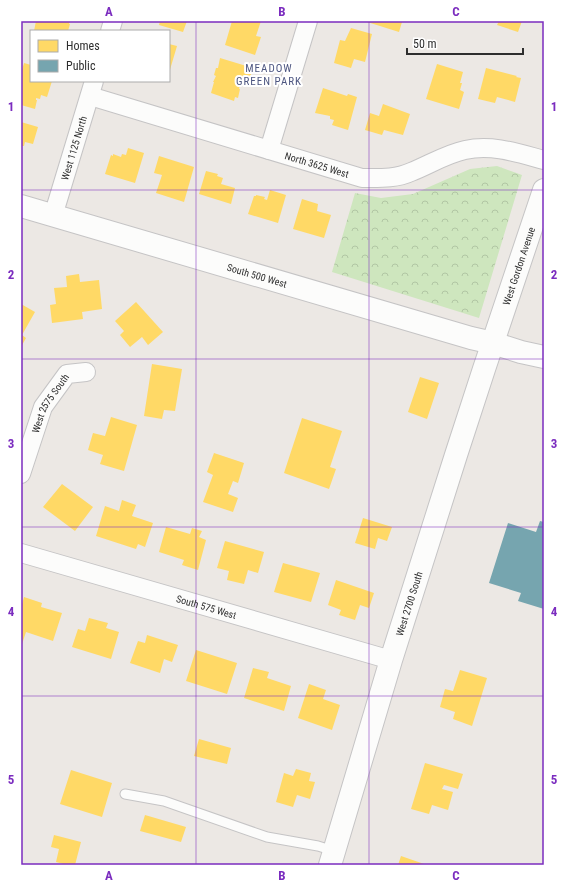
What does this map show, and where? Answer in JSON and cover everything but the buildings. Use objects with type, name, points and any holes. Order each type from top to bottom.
[{"type":"main road","name":"West Gordon Avenue","points":[[493,343],[544,190]]},
{"type":"main road","name":"South 500 West","points":[[21,206],[471,338],[521,352],[544,356]]},
{"type":"main road","name":"West 2700 South","points":[[332,858],[391,660],[493,343]]},
{"type":"street","points":[[269,150],[308,21]]},
{"type":"street","name":"North 3625 West","points":[[92,88],[269,150],[362,178],[384,179],[410,173],[441,158],[464,150],[477,148],[507,150],[544,160]]},
{"type":"street","name":"West 1125 North","points":[[53,216],[92,88]]},
{"type":"street","name":"West 2575 South","points":[[21,474],[43,406],[67,374],[86,372]]},
{"type":"street","name":"South 575 West","points":[[21,553],[391,660]]},
{"type":"lane","points":[[125,794],[164,801],[267,837],[318,846],[332,858]]},
{"type":"green space","points":[[497,166],[522,175],[479,318],[332,272],[355,193],[381,198],[413,194],[470,169]]},
{"type":"district","name":"MEADOW GREEN PARK","points":[[269,74]]}]
